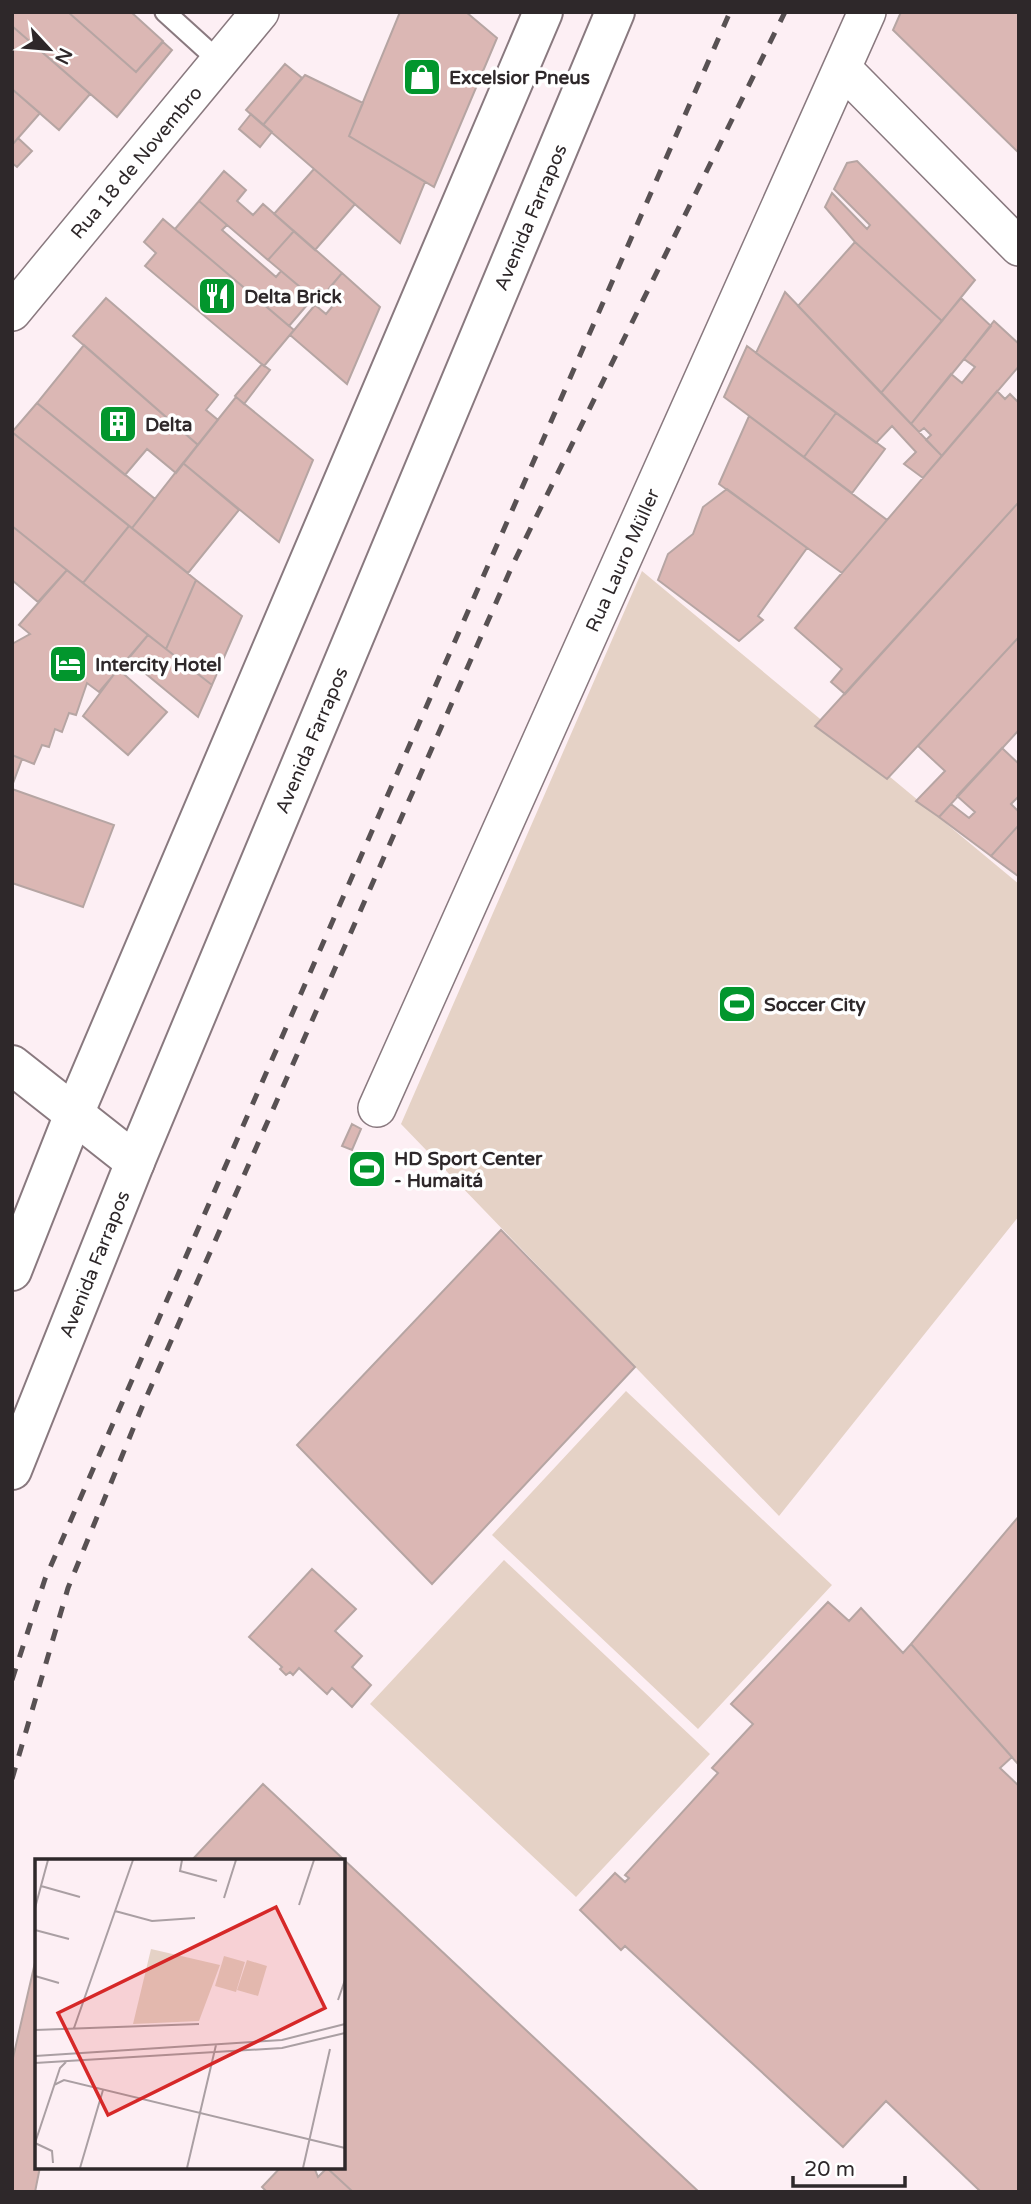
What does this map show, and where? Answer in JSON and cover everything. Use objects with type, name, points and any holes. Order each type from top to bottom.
[{"type":"main road","points":[[12,1270],[74,1114],[543,12]]},
{"type":"main road","name":"Avenida Farrapos","points":[[12,1470],[135,1162],[615,12]]},
{"type":"main road","points":[[12,1065],[135,1162]]},
{"type":"street","name":"Rua 18 de Novembro","points":[[12,312],[260,12]]},
{"type":"street","name":"Rua Lauro Müller","points":[[377,1108],[867,12]]},
{"type":"street","points":[[843,69],[1019,247]]},
{"type":"lane","points":[[165,12],[219,61]]},
{"type":"shaded area","name":"Soccer City","points":[[642,571],[1019,884],[1019,1216],[779,1516],[401,1124]]},
{"type":"shaded area","points":[[626,1391],[832,1585],[698,1729],[492,1535]]},
{"type":"shaded area","points":[[504,1560],[710,1754],[576,1897],[370,1704]]},
{"type":"building","points":[[12,12],[68,12],[136,72],[163,42],[172,50],[117,117],[12,26]]},
{"type":"building","points":[[68,12],[131,12],[163,41],[136,72]]},
{"type":"building","points":[[400,12],[466,12],[497,38],[434,187],[349,136]]},
{"type":"building","points":[[901,12],[1019,12],[1019,153],[893,30]]},
{"type":"building","points":[[12,26],[90,94],[59,130],[12,89]]},
{"type":"building","points":[[285,64],[302,78],[263,125],[246,110]]},
{"type":"building","points":[[305,75],[363,103],[349,136],[425,182],[400,243],[263,125]]},
{"type":"building","points":[[12,89],[40,113],[12,145]]},
{"type":"building","points":[[251,114],[272,132],[260,147],[239,129]]},
{"type":"building","points":[[18,138],[32,151],[17,167],[12,163],[12,145]]},
{"type":"building","points":[[857,161],[975,280],[942,321],[855,242],[825,207],[832,193],[867,229],[870,225],[834,189],[847,163]]},
{"type":"building","points":[[314,169],[355,204],[315,250],[274,214]]},
{"type":"building","points":[[224,171],[246,190],[237,201],[253,215],[263,204],[294,231],[268,260],[199,201]]},
{"type":"building","points":[[199,201],[227,225],[222,230],[276,277],[281,271],[313,298],[289,326],[175,229]]},
{"type":"building","name":"Delta Brick","points":[[163,219],[294,330],[264,366],[145,266],[156,253],[144,242]]},
{"type":"building","points":[[294,231],[342,273],[318,302],[268,260]]},
{"type":"building","points":[[855,242],[942,321],[881,393],[798,306]]},
{"type":"building","points":[[342,273],[380,307],[347,384],[290,335],[315,305],[326,314],[341,296],[330,287]]},
{"type":"building","points":[[785,292],[942,456],[923,478],[904,464],[916,452],[892,426],[876,443],[756,353]]},
{"type":"building","points":[[106,298],[218,395],[206,410],[218,420],[198,445],[73,336]]},
{"type":"building","points":[[961,298],[991,326],[911,424],[881,393]]},
{"type":"building","points":[[994,321],[1019,344],[1019,366],[942,456],[926,440],[931,435],[924,428],[919,432],[911,424],[951,374],[962,383],[975,367],[964,359]]},
{"type":"building","name":"Delta","points":[[84,345],[198,445],[176,473],[147,449],[125,475],[37,403]]},
{"type":"building","points":[[747,346],[836,413],[804,457],[724,397]]},
{"type":"building","points":[[747,346],[885,449],[852,493],[724,397]]},
{"type":"building","points":[[262,364],[270,370],[244,404],[235,396]]},
{"type":"building","points":[[997,391],[1005,399],[1010,394],[1019,403],[1019,502],[845,694],[831,682],[842,669],[795,628]]},
{"type":"building","points":[[236,397],[313,460],[279,542],[183,463]]},
{"type":"building","points":[[37,403],[155,499],[132,528],[12,432]]},
{"type":"building","points":[[749,416],[887,520],[842,573],[719,484]]},
{"type":"building","points":[[12,432],[129,526],[83,583],[12,526]]},
{"type":"building","points":[[183,463],[239,510],[188,573],[132,528]]},
{"type":"building","points":[[727,489],[807,548],[758,616],[763,620],[739,641],[658,580],[668,554],[693,534],[703,507]]},
{"type":"building","points":[[1019,502],[1019,637],[887,779],[815,726]]},
{"type":"building","points":[[12,526],[67,570],[38,602],[12,580]]},
{"type":"building","points":[[129,526],[196,580],[166,649],[83,583]]},
{"type":"building","name":"Intercity Hotel","points":[[67,570],[148,635],[99,692],[87,683],[76,715],[69,713],[62,732],[55,729],[49,747],[42,745],[34,764],[12,755],[12,644],[30,634],[19,625]]},
{"type":"building","points":[[196,580],[242,616],[212,685],[166,649]]},
{"type":"building","points":[[148,635],[212,685],[198,717],[128,659]]},
{"type":"building","points":[[1019,637],[1019,730],[939,817],[916,801],[945,771],[918,746]]},
{"type":"building","points":[[118,669],[167,712],[128,755],[83,716]]},
{"type":"building","points":[[1002,748],[1019,764],[1019,796],[1011,804],[1019,812],[1019,825],[991,856],[939,817],[951,804],[969,818],[975,812],[957,796]]},
{"type":"building","points":[[12,755],[22,759],[12,786]]},
{"type":"building","points":[[12,789],[114,825],[83,907],[12,883]]},
{"type":"building","points":[[1019,825],[1019,876],[1018,876],[991,856]]},
{"type":"building","points":[[352,1124],[361,1129],[352,1150],[342,1146]]},
{"type":"building","points":[[501,1230],[635,1367],[432,1584],[297,1445]]},
{"type":"building","points":[[1019,1516],[1019,1765],[911,1644]]},
{"type":"building","points":[[312,1569],[356,1609],[335,1631],[362,1656],[352,1667],[371,1685],[352,1707],[332,1688],[327,1694],[299,1668],[293,1675],[290,1672],[286,1675],[280,1669],[282,1667],[249,1637]]},
{"type":"building","points":[[828,1602],[849,1621],[861,1608],[903,1653],[911,1644],[1012,1757],[1000,1768],[1019,1786],[1019,2192],[981,2192],[886,2101],[843,2147],[625,1946],[621,1950],[580,1910],[615,1873],[625,1882],[629,1878],[625,1875],[718,1773],[712,1768],[753,1724],[731,1704]]},
{"type":"building","points":[[263,1784],[343,1859],[193,1859]]},
{"type":"building","points":[[345,1861],[699,2192],[353,2192],[328,2169],[345,2169]]},
{"type":"building","points":[[35,1963],[35,2169],[40,2169],[35,2192],[12,2192],[12,2062]]},
{"type":"building","points":[[279,2169],[315,2169],[318,2177],[328,2169],[353,2192],[267,2192],[262,2187]]},
{"type":"railway","points":[[12,1680],[45,1579],[730,12]]},
{"type":"railway","points":[[12,1779],[68,1588],[142,1407],[513,564],[785,12]]},
{"type":"place","name":"Excelsior Pneus","points":[[422,77]]},
{"type":"place","name":"Delta Brick","points":[[217,296]]},
{"type":"place","name":"Delta","points":[[118,424]]},
{"type":"place","name":"Intercity Hotel","points":[[68,664]]},
{"type":"place","name":"Soccer City","points":[[737,1004]]},
{"type":"place","name":"HD Sport Center - Humaitá","points":[[367,1169]]}]
